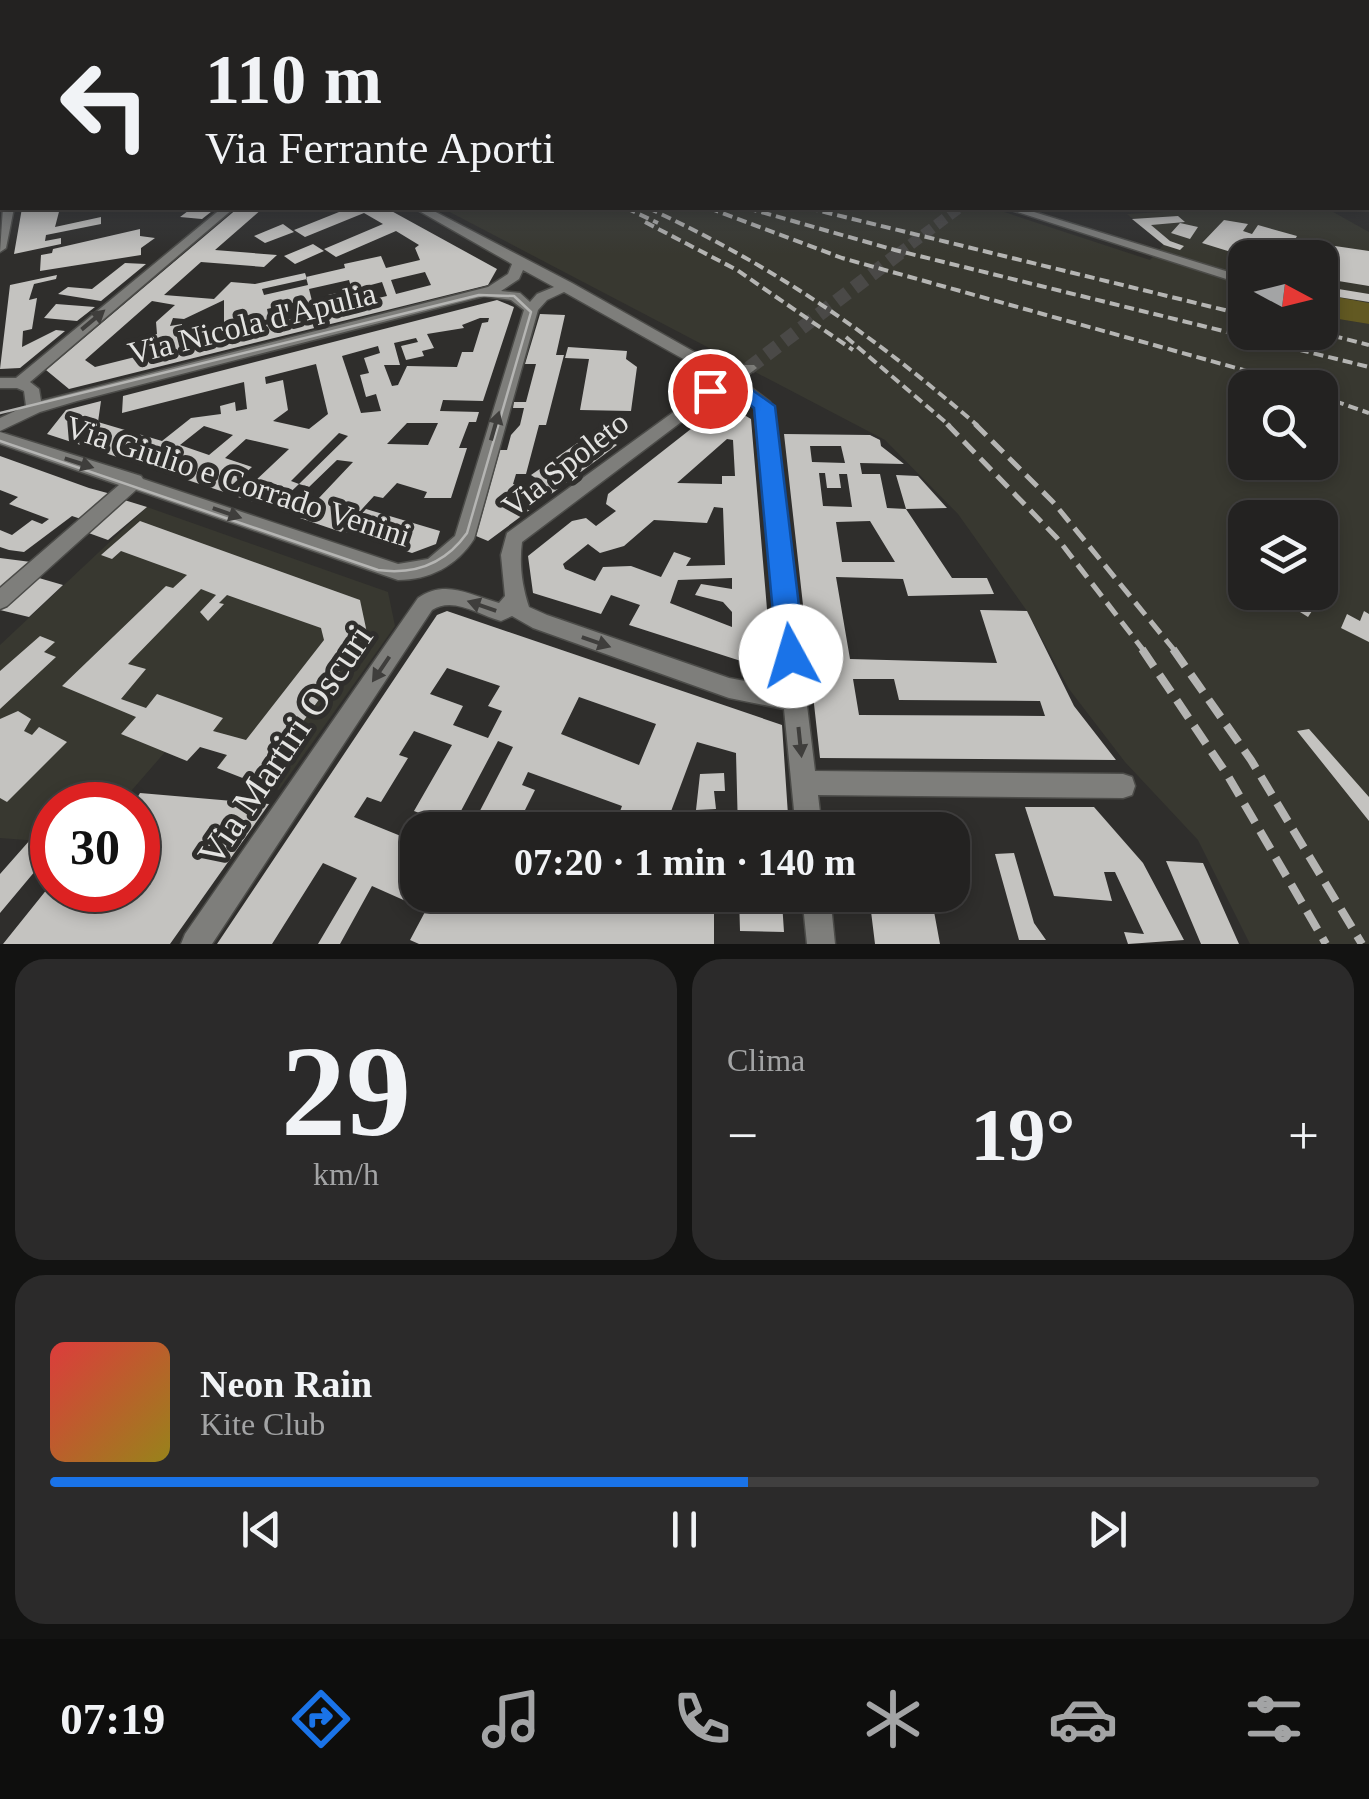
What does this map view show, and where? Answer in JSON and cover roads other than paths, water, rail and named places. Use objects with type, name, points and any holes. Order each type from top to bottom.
[{"type":"street","points":[[0,248],[8,210]]},
{"type":"street","points":[[20,384],[226,210]]},
{"type":"street","points":[[424,210],[567,286],[731,381],[764,406],[807,812]]},
{"type":"street","points":[[1031,210],[1228,275]]},
{"type":"street","points":[[484,293],[511,279],[519,260]]},
{"type":"street","points":[[484,293],[514,296],[531,309],[542,297],[567,286]]},
{"type":"street","name":"Via Nicola d'Apulia","points":[[0,425],[34,408],[484,293]]},
{"type":"street","name":"Via Giulio e Corrado Venini","points":[[0,438],[398,572],[432,566],[455,551],[467,532],[531,309]]},
{"type":"street","name":"Via Spoleto","points":[[516,597],[510,548],[514,538],[710,391],[749,368]]},
{"type":"street","points":[[0,383],[20,384],[33,392],[34,408]]},
{"type":"street","points":[[0,600],[134,481]]},
{"type":"street","name":"Via Martiri Oscuri","points":[[196,944],[425,604],[441,595],[497,612],[510,608],[516,597]]},
{"type":"street","points":[[516,597],[521,613],[540,622],[729,688],[795,700]]},
{"type":"street","points":[[804,782],[1124,786]]},
{"type":"street","points":[[817,912],[820,944]]},
{"type":"tunnel","points":[[898,254],[956,210]]},
{"type":"tunnel","points":[[749,368],[901,252]]},
{"type":"tram line","points":[[0,413],[479,295],[514,296],[531,312],[467,533],[449,553],[417,569],[378,570],[0,441]]},
{"type":"railway","points":[[630,210],[658,223]]},
{"type":"railway","points":[[652,210],[739,254],[821,305],[900,361],[978,426]]},
{"type":"railway","points":[[714,210],[842,258],[1243,370]]},
{"type":"railway","points":[[754,210],[895,250],[1369,367]]},
{"type":"railway","points":[[816,210],[1228,311]]},
{"type":"railway","points":[[645,222],[737,270],[853,350]]},
{"type":"railway","points":[[846,337],[950,426]]},
{"type":"railway","points":[[1338,337],[1369,345]]},
{"type":"railway","points":[[1338,402],[1369,413]]},
{"type":"railway","points":[[947,424],[1057,538],[1144,651]]},
{"type":"railway","points":[[975,424],[1053,502],[1175,651]]},
{"type":"railway","points":[[1142,649],[1228,776],[1326,944]]},
{"type":"railway","points":[[1173,649],[1251,760],[1362,944]]}]
